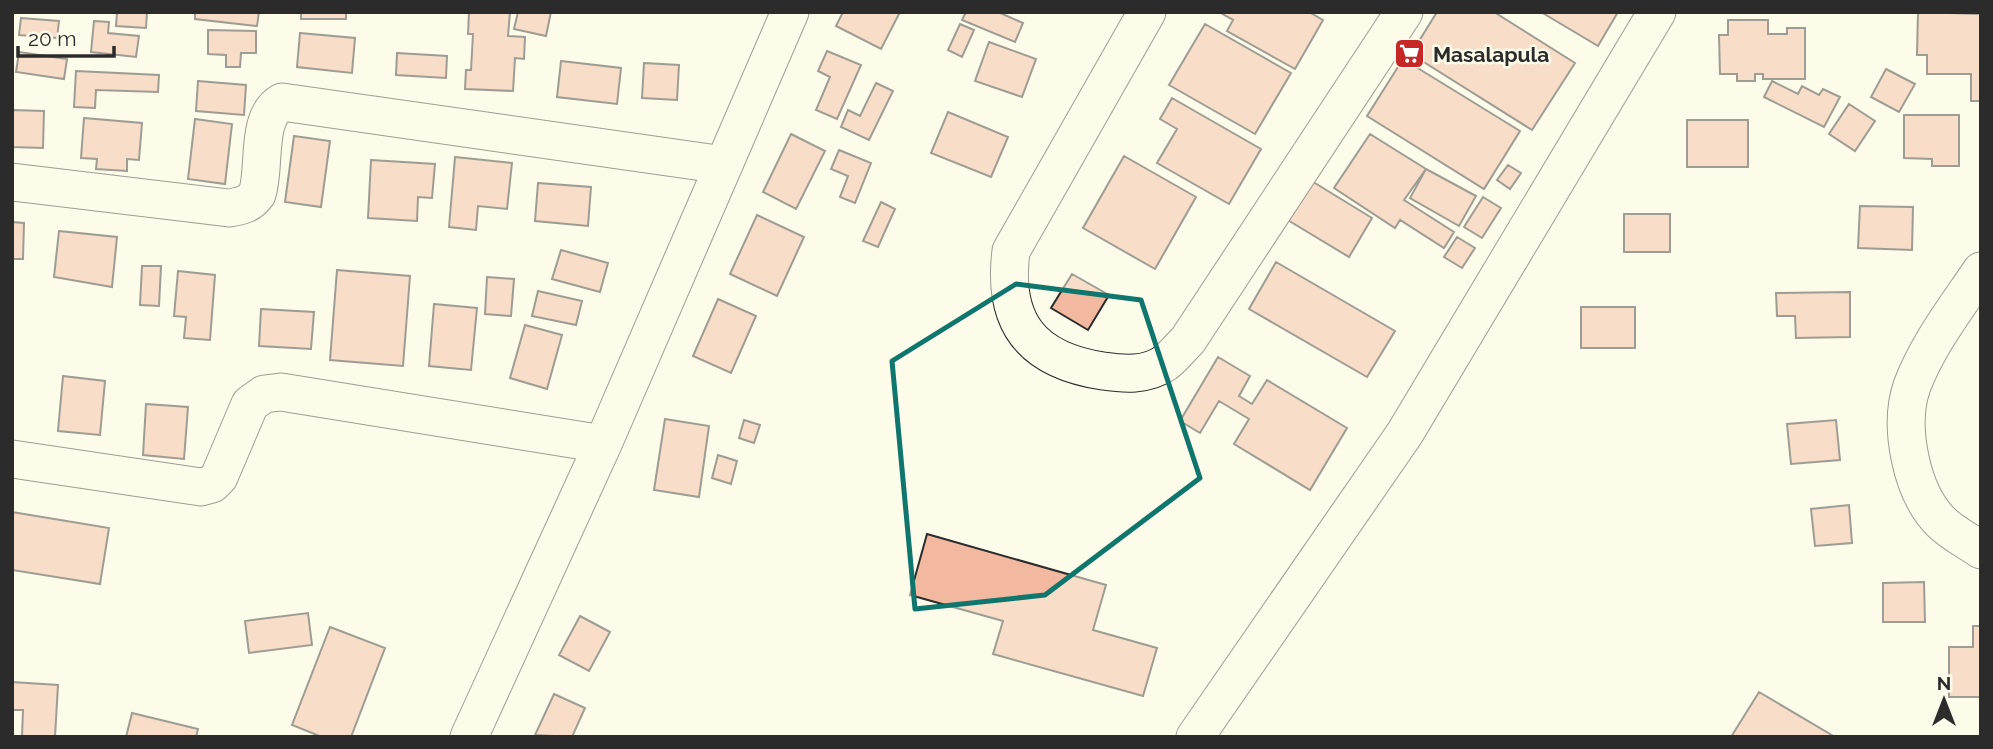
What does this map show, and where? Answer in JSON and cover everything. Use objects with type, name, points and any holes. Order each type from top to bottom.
[{"type":"street","points":[[469,737],[603,444],[790,12]]},
{"type":"street","points":[[1147,12],[1011,251],[1007,283],[1016,316],[1029,338],[1045,352],[1092,370],[1123,374],[1143,373],[1165,363],[1188,340],[1404,12]]},
{"type":"street","points":[[1195,737],[1405,433],[1657,12]]},
{"type":"street","points":[[12,181],[229,208],[241,206],[251,202],[257,194],[267,119],[274,107],[282,102],[724,165]]},
{"type":"street","points":[[1981,271],[1938,333],[1911,388],[1906,444],[1916,483],[1941,522],[1981,550]]},
{"type":"street","points":[[12,459],[201,487],[212,484],[219,477],[250,404],[264,394],[281,392],[603,444]]},
{"type":"highlighted area","points":[[1016,284],[1141,300],[1200,478],[1045,595],[915,609],[892,361]]},
{"type":"building","points":[[117,12],[147,12],[146,28],[116,26]]},
{"type":"building","points":[[195,12],[259,12],[257,26],[195,19]]},
{"type":"building","points":[[301,12],[346,12],[346,19],[301,19]]},
{"type":"building","points":[[469,12],[510,12],[508,36],[525,37],[524,59],[515,58],[513,91],[465,89],[466,70],[471,70],[473,34],[468,34]]},
{"type":"building","points":[[518,12],[551,12],[546,36],[514,29]]},
{"type":"building","points":[[843,12],[900,12],[881,49],[836,26]]},
{"type":"building","points":[[966,12],[998,12],[1023,23],[1015,42],[962,20]]},
{"type":"building","points":[[1219,12],[1309,12],[1323,20],[1295,69],[1227,31],[1233,20]]},
{"type":"building","points":[[1437,12],[1494,12],[1575,63],[1532,130],[1411,54]]},
{"type":"building","points":[[1541,12],[1618,12],[1598,46]]},
{"type":"building","points":[[1918,12],[1981,14],[1981,101],[1971,101],[1971,74],[1927,74],[1927,55],[1917,55]]},
{"type":"building","points":[[21,18],[59,21],[57,38],[19,35]]},
{"type":"building","points":[[1728,20],[1768,20],[1768,34],[1787,34],[1787,28],[1805,28],[1805,79],[1763,79],[1763,74],[1755,74],[1755,81],[1737,81],[1737,74],[1720,74],[1719,35],[1728,35]]},
{"type":"building","points":[[94,21],[109,22],[108,33],[139,36],[136,57],[91,52]]},
{"type":"building","points":[[960,24],[974,30],[962,57],[948,50]]},
{"type":"building","points":[[1205,24],[1291,73],[1255,134],[1169,85]]},
{"type":"building","points":[[208,30],[256,31],[256,53],[241,53],[240,67],[226,67],[226,55],[208,54]]},
{"type":"building","points":[[300,33],[355,38],[352,73],[297,67]]},
{"type":"building","points":[[989,42],[1036,59],[1022,97],[975,81]]},
{"type":"building","points":[[827,51],[861,65],[837,119],[816,110],[830,77],[818,71]]},
{"type":"building","points":[[19,52],[67,59],[64,79],[16,72]]},
{"type":"building","points":[[397,53],[447,56],[446,78],[396,75]]},
{"type":"building","points":[[1403,59],[1520,131],[1484,189],[1367,116]]},
{"type":"building","points":[[561,61],[621,68],[617,104],[557,97]]},
{"type":"building","points":[[644,63],[679,65],[677,100],[642,98]]},
{"type":"building","points":[[1886,69],[1915,84],[1899,112],[1871,97]]},
{"type":"building","points":[[76,71],[159,75],[158,92],[96,90],[95,108],[74,107]]},
{"type":"building","points":[[198,81],[246,85],[244,115],[196,111]]},
{"type":"building","points":[[1772,81],[1798,94],[1802,86],[1819,95],[1823,89],[1840,97],[1824,127],[1764,97]]},
{"type":"building","points":[[876,83],[893,91],[869,140],[841,127],[848,110],[860,116]]},
{"type":"building","points":[[1172,98],[1261,149],[1229,204],[1157,163],[1177,129],[1160,119]]},
{"type":"building","points":[[1849,104],[1875,121],[1855,151],[1829,134]]},
{"type":"building","points":[[12,110],[44,111],[43,148],[12,147]]},
{"type":"building","points":[[948,112],[1008,137],[991,177],[931,153]]},
{"type":"building","points":[[1904,115],[1959,115],[1959,166],[1932,166],[1932,159],[1904,158]]},
{"type":"building","points":[[84,118],[142,123],[139,160],[127,159],[127,171],[96,169],[97,159],[81,158]]},
{"type":"building","points":[[195,119],[232,124],[225,184],[188,179]]},
{"type":"building","points":[[1687,120],[1748,120],[1748,167],[1687,167]]},
{"type":"building","points":[[791,134],[825,151],[796,209],[763,192]]},
{"type":"building","points":[[1370,134],[1426,169],[1404,200],[1454,232],[1444,248],[1400,220],[1395,228],[1334,188]]},
{"type":"building","points":[[294,136],[330,141],[321,207],[285,202]]},
{"type":"building","points":[[839,150],[871,163],[855,203],[840,197],[848,176],[831,169]]},
{"type":"building","points":[[1124,156],[1196,197],[1155,269],[1083,228]]},
{"type":"building","points":[[455,157],[512,163],[507,209],[478,206],[476,230],[449,227]]},
{"type":"building","points":[[371,160],[435,164],[432,198],[418,197],[417,221],[368,218]]},
{"type":"building","points":[[1508,165],[1521,173],[1510,189],[1497,180]]},
{"type":"building","points":[[1426,169],[1476,196],[1459,226],[1410,198]]},
{"type":"building","points":[[1310,180],[1372,218],[1349,257],[1286,219]]},
{"type":"building","points":[[538,183],[591,187],[588,226],[535,221]]},
{"type":"building","points":[[1483,197],[1501,208],[1482,238],[1464,227]]},
{"type":"building","points":[[881,202],[895,209],[878,247],[863,241]]},
{"type":"building","points":[[1860,206],[1913,207],[1912,250],[1858,248]]},
{"type":"building","points":[[1624,214],[1670,214],[1670,252],[1624,252]]},
{"type":"building","points":[[757,215],[804,237],[777,296],[730,274]]},
{"type":"building","points":[[12,222],[24,223],[23,259],[12,259]]},
{"type":"building","points":[[59,231],[117,237],[112,287],[54,277]]},
{"type":"building","points":[[1457,237],[1475,248],[1462,268],[1444,257]]},
{"type":"building","points":[[561,250],[608,263],[600,292],[552,279]]},
{"type":"building","points":[[1276,262],[1395,331],[1367,377],[1249,309]]},
{"type":"building","points":[[142,266],[161,266],[159,306],[140,305]]},
{"type":"building","points":[[337,270],[410,276],[403,366],[330,360]]},
{"type":"building","points":[[178,271],[215,275],[210,340],[184,338],[186,317],[174,316]]},
{"type":"building","points":[[1072,274],[1109,295],[1088,330],[1051,308]]},
{"type":"building","points":[[487,277],[514,279],[511,316],[485,314]]},
{"type":"building","points":[[538,291],[582,301],[576,325],[532,316]]},
{"type":"building","points":[[1850,292],[1850,337],[1796,338],[1795,316],[1777,316],[1776,293]]},
{"type":"building","points":[[718,299],[756,316],[731,373],[693,356]]},
{"type":"building","points":[[434,304],[477,308],[471,370],[429,366]]},
{"type":"building","points":[[1581,307],[1635,307],[1635,348],[1581,348]]},
{"type":"building","points":[[261,309],[314,312],[311,349],[259,346]]},
{"type":"building","points":[[525,325],[562,335],[547,389],[510,378]]},
{"type":"building","points":[[1218,357],[1250,376],[1239,396],[1252,404],[1267,380],[1347,428],[1310,490],[1234,444],[1249,419],[1219,401],[1200,433],[1180,421]]},
{"type":"building","points":[[63,376],[105,381],[100,435],[58,431]]},
{"type":"building","points":[[146,404],[188,407],[184,459],[143,455]]},
{"type":"building","points":[[665,419],[709,426],[699,497],[654,490]]},
{"type":"building","points":[[744,420],[760,425],[754,443],[739,438]]},
{"type":"building","points":[[1836,420],[1840,460],[1791,464],[1787,424]]},
{"type":"building","points":[[718,455],[737,461],[731,484],[712,478]]},
{"type":"building","points":[[1849,505],[1852,543],[1815,546],[1811,509]]},
{"type":"building","points":[[12,512],[109,528],[100,584],[12,570]]},
{"type":"building","points":[[927,534],[1106,585],[1093,630],[1157,648],[1143,696],[993,654],[1003,621],[910,595]]},
{"type":"building","points":[[1924,582],[1925,622],[1883,622],[1883,583]]},
{"type":"building","points":[[308,613],[312,645],[249,653],[245,621]]},
{"type":"building","points":[[580,616],[610,632],[589,671],[559,655]]},
{"type":"building","points":[[1973,626],[1981,626],[1981,697],[1949,697],[1949,647],[1973,647]]},
{"type":"building","points":[[330,627],[385,648],[351,737],[322,737],[292,725]]},
{"type":"building","points":[[12,682],[58,685],[55,737],[22,737],[23,710],[12,710]]},
{"type":"building","points":[[1759,692],[1835,737],[1731,737]]},
{"type":"building","points":[[554,694],[585,708],[572,737],[535,735]]},
{"type":"building","points":[[132,713],[198,729],[196,737],[126,737]]},
{"type":"place","name":"Masalapula","points":[[1410,54]]}]
